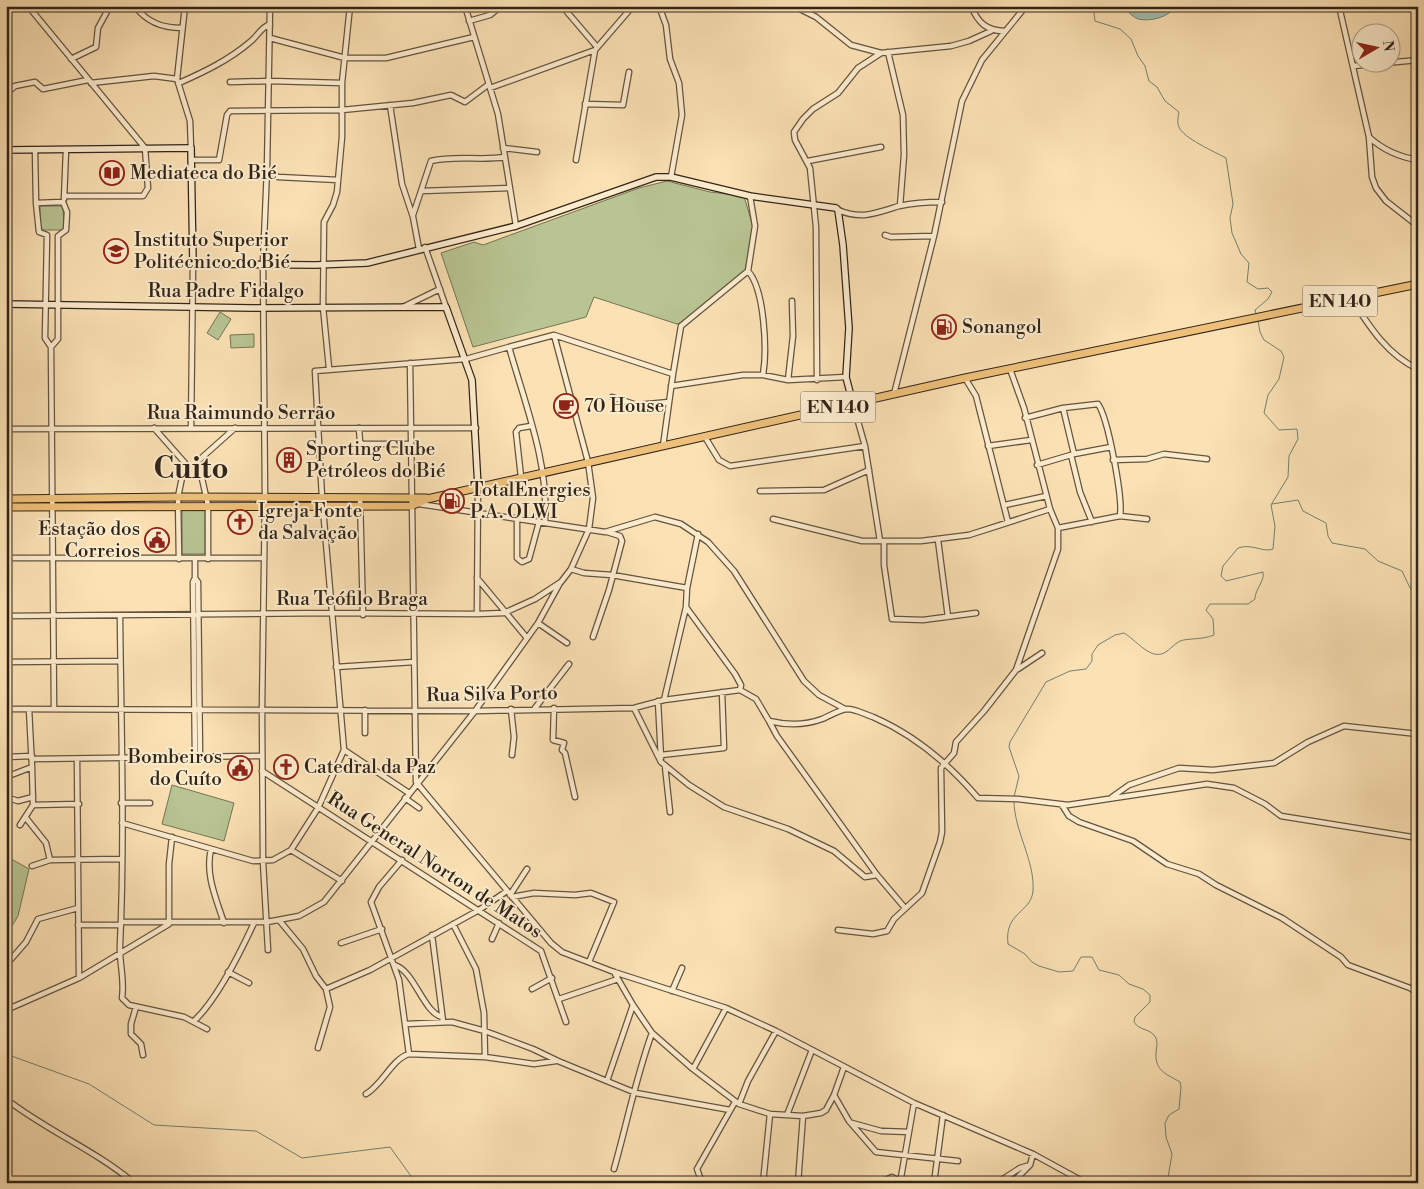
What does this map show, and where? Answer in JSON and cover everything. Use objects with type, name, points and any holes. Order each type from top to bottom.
[{"type":"main road","name":"EN 140","points":[[6,507],[208,505],[289,501],[300,497],[427,498],[1010,368],[1418,284]]},
{"type":"main road","name":"EN 140","points":[[6,499],[207,496],[265,501]]},
{"type":"main road","points":[[299,505],[300,497]]},
{"type":"main road","points":[[117,498],[117,506]]},
{"type":"main road","name":"EN 140","points":[[289,501],[299,505],[415,505],[427,498]]},
{"type":"street","points":[[28,6],[145,148],[148,188],[143,196],[64,196]]},
{"type":"street","points":[[72,59],[96,47],[98,28],[110,6]]},
{"type":"street","points":[[135,6],[140,13],[160,27],[182,28]]},
{"type":"street","points":[[185,6],[178,81],[190,122],[191,148],[194,264],[191,306],[191,428]]},
{"type":"street","points":[[268,950],[264,862],[262,709],[265,501],[263,263],[270,81],[270,6]]},
{"type":"street","points":[[329,368],[323,307],[324,222],[333,205],[338,180],[342,83],[350,6]]},
{"type":"street","points":[[465,6],[498,114],[516,226]]},
{"type":"street","points":[[469,21],[490,15],[501,6]]},
{"type":"street","points":[[562,6],[596,49],[576,160]]},
{"type":"street","points":[[191,160],[219,160],[228,112],[342,110],[451,96],[465,102],[490,86],[596,49],[633,6]]},
{"type":"street","points":[[659,6],[666,25],[670,58],[678,83],[682,115],[671,178]]},
{"type":"street","points":[[794,6],[816,17],[851,45],[882,53]]},
{"type":"street","points":[[971,6],[978,18],[991,30]]},
{"type":"street","points":[[894,394],[942,202],[962,101],[982,60],[1026,6]]},
{"type":"street","points":[[1339,6],[1352,62]]},
{"type":"street","points":[[6,94],[20,84],[35,82],[43,89],[90,81],[154,76],[178,81],[224,61],[252,41],[261,29],[270,24]]},
{"type":"street","points":[[816,380],[816,248],[813,204],[808,161],[794,136],[803,119],[838,94],[858,68],[882,53],[951,46],[969,41],[991,30],[1005,30]]},
{"type":"street","points":[[270,38],[345,58],[386,58],[474,37]]},
{"type":"street","points":[[888,52],[903,115],[904,155],[900,206]]},
{"type":"street","points":[[1402,61],[1418,60]]},
{"type":"street","points":[[585,104],[623,105],[629,72]]},
{"type":"street","points":[[1354,72],[1369,137],[1369,162],[1376,188],[1386,201],[1418,226]]},
{"type":"street","points":[[230,82],[342,83]]},
{"type":"street","points":[[390,105],[402,184],[422,248],[440,289],[466,359],[475,396],[478,487],[477,614]]},
{"type":"street","points":[[1369,137],[1379,146],[1401,157],[1418,160]]},
{"type":"street","points":[[808,161],[881,147]]},
{"type":"street","points":[[6,150],[191,148]]},
{"type":"street","points":[[503,148],[538,152]]},
{"type":"street","points":[[35,150],[36,203],[39,232],[58,236],[66,230],[67,212],[63,202],[66,150]]},
{"type":"street","points":[[413,217],[431,161],[464,158],[484,160],[504,157]]},
{"type":"street","points":[[267,169],[278,177],[338,180]]},
{"type":"street","points":[[194,264],[263,263],[323,265],[367,262],[516,226],[656,177],[671,178],[750,196],[813,204],[850,215],[875,215],[900,206],[942,202]]},
{"type":"street","points":[[420,191],[510,188]]},
{"type":"street","points":[[663,446],[681,326],[748,271],[756,226],[750,196]]},
{"type":"street","points":[[36,203],[63,202]]},
{"type":"street","points":[[838,210],[848,310],[846,377],[865,446],[882,541],[892,619],[923,620],[976,613]]},
{"type":"street","points":[[47,235],[46,338],[51,347],[53,498],[52,662],[54,708]]},
{"type":"street","points":[[884,235],[891,237],[934,236]]},
{"type":"street","points":[[51,347],[58,339],[58,236]]},
{"type":"street","points":[[748,271],[755,282],[765,335],[763,375]]},
{"type":"street","points":[[403,307],[440,289]]},
{"type":"street","points":[[1351,298],[1383,344],[1403,362],[1418,369]]},
{"type":"street","points":[[788,380],[793,336],[792,300]]},
{"type":"street","name":"Rua Padre Fidalgo","points":[[6,304],[446,307]]},
{"type":"street","points":[[122,823],[211,849],[264,862],[283,856],[291,850],[318,808],[344,750],[322,505],[314,373],[316,370],[466,359],[554,336],[673,374]]},
{"type":"street","name":"Rua Teófilo Braga","points":[[6,616],[196,616],[331,613],[363,615],[477,614],[504,613],[535,599],[561,582],[571,569],[589,529],[592,498],[588,462],[554,336]]},
{"type":"street","points":[[509,347],[544,472],[547,494],[545,522]]},
{"type":"street","points":[[410,363],[411,497],[415,505],[413,615],[416,782],[551,943],[562,952],[614,972],[726,1008],[776,1031],[914,1103],[1033,1154],[1086,1183]]},
{"type":"street","points":[[838,930],[873,934],[886,931],[905,908],[913,903],[922,893],[942,832],[941,768],[944,762],[954,753],[956,742],[984,711],[1016,670],[1058,549],[1058,528],[1046,496],[1018,387],[1010,368]]},
{"type":"street","points":[[671,386],[743,375],[763,375],[788,380],[846,377]]},
{"type":"street","points":[[965,378],[976,396],[1008,522]]},
{"type":"street","points":[[612,397],[637,405],[669,402]]},
{"type":"street","points":[[1025,418],[1063,408],[1098,404],[1111,447],[1119,494],[1120,516]]},
{"type":"street","points":[[1063,408],[1080,492],[1092,522]]},
{"type":"street","points":[[521,477],[516,432],[519,428],[531,426]]},
{"type":"street","points":[[154,428],[185,463]]},
{"type":"street","points":[[185,463],[198,461],[235,428]]},
{"type":"street","points":[[359,428],[360,442],[363,444],[411,444]]},
{"type":"street","name":"Rua Raimundo Serrão","points":[[6,429],[476,428]]},
{"type":"street","points":[[705,437],[719,460],[730,466],[865,446]]},
{"type":"street","points":[[988,446],[1031,440]]},
{"type":"street","points":[[1037,465],[1073,454],[1111,447]]},
{"type":"street","points":[[1113,460],[1147,459],[1164,454],[1207,459]]},
{"type":"street","points":[[198,461],[208,505],[208,559]]},
{"type":"street","points":[[179,559],[178,496],[185,463]]},
{"type":"street","points":[[760,491],[824,490],[869,470]]},
{"type":"street","points":[[1005,505],[1046,496]]},
{"type":"street","points":[[360,497],[363,615]]},
{"type":"street","points":[[415,505],[545,522],[618,535],[622,539],[593,637]]},
{"type":"street","points":[[773,519],[855,540],[938,540],[969,535],[1050,509]]},
{"type":"street","points":[[1058,528],[1120,516],[1147,518]]},
{"type":"street","points":[[517,518],[518,558],[522,562],[530,556],[539,522]]},
{"type":"street","points":[[606,532],[648,518],[660,518],[676,522],[698,534],[720,554],[745,586],[804,681],[818,695],[845,709],[860,712],[886,722],[929,748],[958,774],[978,798],[1018,799],[1062,805],[1207,784],[1233,787],[1265,804],[1280,816],[1418,838]]},
{"type":"street","points":[[664,700],[686,607],[687,588],[698,534]]},
{"type":"street","points":[[938,540],[948,617]]},
{"type":"street","points":[[6,558],[264,558]]},
{"type":"street","points":[[195,559],[197,756]]},
{"type":"street","points":[[571,569],[584,573],[612,575],[687,588]]},
{"type":"street","points":[[476,578],[527,638]]},
{"type":"street","points":[[78,925],[121,923],[254,923],[299,916],[316,908],[324,902],[342,881],[416,782],[475,711],[538,623],[561,582]]},
{"type":"street","points":[[686,607],[735,674],[741,685],[740,690],[756,700],[777,736],[877,875],[905,908]]},
{"type":"street","points":[[120,616],[122,859],[119,955],[124,976],[122,998],[125,1002],[136,1007],[194,1021],[207,1029]]},
{"type":"street","points":[[538,623],[567,643]]},
{"type":"street","points":[[1016,670],[1042,653]]},
{"type":"street","points":[[6,662],[120,661]]},
{"type":"street","points":[[336,667],[414,662]]},
{"type":"street","points":[[535,708],[569,664]]},
{"type":"street","name":"Rua Silva Porto","points":[[6,708],[475,711],[535,708],[634,708],[658,701],[740,690]]},
{"type":"street","points":[[661,755],[724,748],[722,692]]},
{"type":"street","points":[[658,701],[661,755],[670,812]]},
{"type":"street","points":[[20,825],[33,806],[30,708]]},
{"type":"street","points":[[554,708],[553,740],[564,743],[562,750],[565,753],[574,797]]},
{"type":"street","points":[[634,708],[663,764],[689,785],[724,808],[788,829],[826,847],[842,857],[866,877],[877,875]]},
{"type":"street","points":[[769,721],[784,724],[812,722],[845,709]]},
{"type":"street","points":[[365,710],[365,733]]},
{"type":"street","points":[[511,710],[514,737],[512,755]]},
{"type":"street","points":[[1112,798],[1129,785],[1179,768],[1213,770],[1274,763],[1308,742],[1344,726],[1418,734]]},
{"type":"street","points":[[344,750],[409,793]]},
{"type":"street","points":[[6,757],[77,759],[262,756]]},
{"type":"street","points":[[77,759],[79,978]]},
{"type":"street","points":[[6,777],[32,767]]},
{"type":"street","name":"Rua General Norton de Matos","points":[[262,771],[541,951]]},
{"type":"street","points":[[6,797],[18,801],[33,797]]},
{"type":"street","points":[[404,798],[419,808]]},
{"type":"street","points":[[121,803],[150,803]]},
{"type":"street","points":[[33,806],[78,804]]},
{"type":"street","points":[[1062,805],[1069,816],[1079,822],[1133,842],[1167,864],[1199,874],[1216,885],[1282,918],[1354,968],[1410,988],[1418,993]]},
{"type":"street","points":[[26,818],[46,843],[50,860]]},
{"type":"street","points":[[169,923],[169,864],[172,837]]},
{"type":"street","points":[[211,849],[208,869],[224,923]]},
{"type":"street","points":[[291,850],[342,881]]},
{"type":"street","points":[[32,866],[50,860],[122,859]]},
{"type":"street","points":[[402,860],[372,898],[371,907],[393,958],[406,1024],[409,1054]]},
{"type":"street","points":[[510,894],[527,869]]},
{"type":"street","points":[[326,988],[350,980],[510,894],[575,895],[591,893],[614,902],[589,962]]},
{"type":"street","points":[[6,965],[23,946],[38,919],[78,908]]},
{"type":"street","points":[[279,920],[303,949],[316,976],[326,988],[330,1007],[318,1048]]},
{"type":"street","points":[[6,1010],[79,978],[169,923]]},
{"type":"street","points":[[194,1021],[208,1006],[254,923]]},
{"type":"street","points":[[492,939],[499,923]]},
{"type":"street","points":[[453,924],[476,969],[485,1031],[485,1057]]},
{"type":"street","points":[[341,943],[382,929]]},
{"type":"street","points":[[432,935],[442,1019]]},
{"type":"street","points":[[551,943],[541,951],[566,1022]]},
{"type":"street","points":[[394,965],[402,969],[432,1010],[442,1019]]},
{"type":"street","points":[[672,991],[682,968]]},
{"type":"street","points":[[228,972],[249,983]]},
{"type":"street","points":[[614,972],[633,1005],[652,1032],[693,1069],[737,1103],[770,1114],[803,1116],[824,1112],[834,1095],[844,1068]]},
{"type":"street","points":[[532,989],[552,978]]},
{"type":"street","points":[[559,999],[618,979]]},
{"type":"street","points":[[607,1081],[633,1005]]},
{"type":"street","points":[[136,1007],[131,1024],[131,1034],[141,1044],[143,1055]]},
{"type":"street","points":[[693,1069],[726,1008]]},
{"type":"street","points":[[406,1024],[442,1019],[485,1031],[533,1049],[636,1092],[730,1110]]},
{"type":"street","points":[[702,1183],[697,1169],[730,1110],[737,1103],[776,1031]]},
{"type":"street","points":[[614,1168],[636,1092],[640,1066],[652,1032]]},
{"type":"street","points":[[787,1115],[812,1050]]},
{"type":"street","points":[[366,1094],[377,1087],[398,1060],[409,1054],[485,1057],[534,1064],[558,1061]]},
{"type":"street","points":[[834,1095],[852,1124],[876,1152],[906,1156],[937,1157],[958,1161]]},
{"type":"street","points":[[6,1099],[47,1128],[120,1171],[134,1183]]},
{"type":"street","points":[[879,1183],[892,1177],[900,1182],[914,1103]]},
{"type":"street","points":[[763,1183],[770,1114]]},
{"type":"street","points":[[798,1183],[803,1116]]},
{"type":"street","points":[[934,1183],[943,1116]]},
{"type":"street","points":[[852,1124],[866,1125],[881,1131],[909,1132]]},
{"type":"street","points":[[1012,1183],[1029,1166],[1033,1154]]},
{"type":"street","points":[[997,1183],[1020,1168],[1029,1166]]},
{"type":"green space","points":[[667,181],[710,192],[744,196],[753,227],[745,271],[739,277],[683,322],[677,324],[594,297],[586,317],[473,347],[441,253],[474,242],[483,245],[639,188]]},
{"type":"green space","points":[[40,206],[63,206],[64,230],[40,230]]},
{"type":"green space","points":[[220,312],[231,319],[218,340],[207,333]]},
{"type":"green space","points":[[254,334],[254,347],[231,348],[230,335]]},
{"type":"green space","points":[[182,509],[205,510],[205,554],[182,554]]},
{"type":"green space","points":[[172,785],[234,803],[224,841],[162,824]]},
{"type":"green space","points":[[6,856],[29,869],[18,916],[6,936]]},
{"type":"shaded area","points":[[1122,6],[1176,6],[1164,16],[1143,20],[1136,18]]},
{"type":"waterway","points":[[1093,6],[1095,21],[1120,29],[1131,39],[1138,56],[1145,66],[1149,81],[1157,87],[1165,101],[1179,112],[1178,124],[1186,136],[1226,158],[1233,204],[1230,218],[1232,233],[1241,254],[1249,263],[1247,282],[1258,289],[1268,288],[1272,292],[1268,299],[1255,310],[1256,314]]},
{"type":"waterway","points":[[1014,797],[1019,776],[1009,747],[1010,742],[1046,682],[1070,671],[1086,669],[1092,661],[1092,654],[1098,645],[1115,635],[1124,633],[1153,654],[1164,653],[1180,641],[1214,635],[1213,619],[1206,610],[1210,604],[1248,604],[1255,599],[1263,579],[1263,572],[1226,581],[1221,576],[1223,566],[1238,548],[1273,549],[1275,526],[1271,505],[1288,477],[1289,456],[1298,439],[1297,429],[1279,430],[1264,413],[1268,395],[1279,379],[1284,357],[1281,351],[1264,340],[1260,332],[1258,320]]},
{"type":"waterway","points":[[1272,504],[1298,500],[1303,511],[1326,523],[1328,536],[1332,543],[1365,549],[1378,561],[1402,571],[1410,588],[1418,592]]},
{"type":"waterway","points":[[1014,801],[1017,823],[1031,868],[1033,891],[1028,904],[1010,925],[1008,944],[1025,954],[1032,962],[1039,966],[1059,972],[1073,971],[1081,957],[1092,957],[1099,970],[1119,975],[1129,984],[1143,989],[1150,995],[1150,1002],[1135,1017],[1134,1022],[1154,1035],[1157,1042],[1156,1060],[1158,1065],[1163,1072],[1180,1082],[1181,1087],[1179,1109],[1169,1115],[1165,1123],[1166,1137],[1172,1154],[1167,1183]]},
{"type":"waterway","points":[[6,1054],[89,1084],[154,1125],[256,1131],[302,1158],[390,1147],[416,1183]]},
{"type":"waterway","points":[[454,1183],[502,1181],[511,1183]]},
{"type":"place","name":"Mediateca do Bié","points":[[112,173]]},
{"type":"place","name":"Instituto Superior Politécnico do Bié","points":[[116,251]]},
{"type":"place","name":"Sonangol","points":[[944,327]]},
{"type":"place","name":"70 House","points":[[566,406]]},
{"type":"place","name":"Sporting Clube Petróleos do Bié","points":[[289,460]]},
{"type":"place","name":"TotalEnergies P.A. OLWI","points":[[452,501]]},
{"type":"place","name":"Igreja Fonte da Salvação","points":[[240,522]]},
{"type":"place","name":"Estação dos Correios","points":[[157,540]]},
{"type":"place","name":"Catedral da Paz","points":[[286,767]]},
{"type":"place","name":"Bombeiros do Cuíto","points":[[240,768]]},
{"type":"district","name":"Cuito","points":[[191,469]]}]
